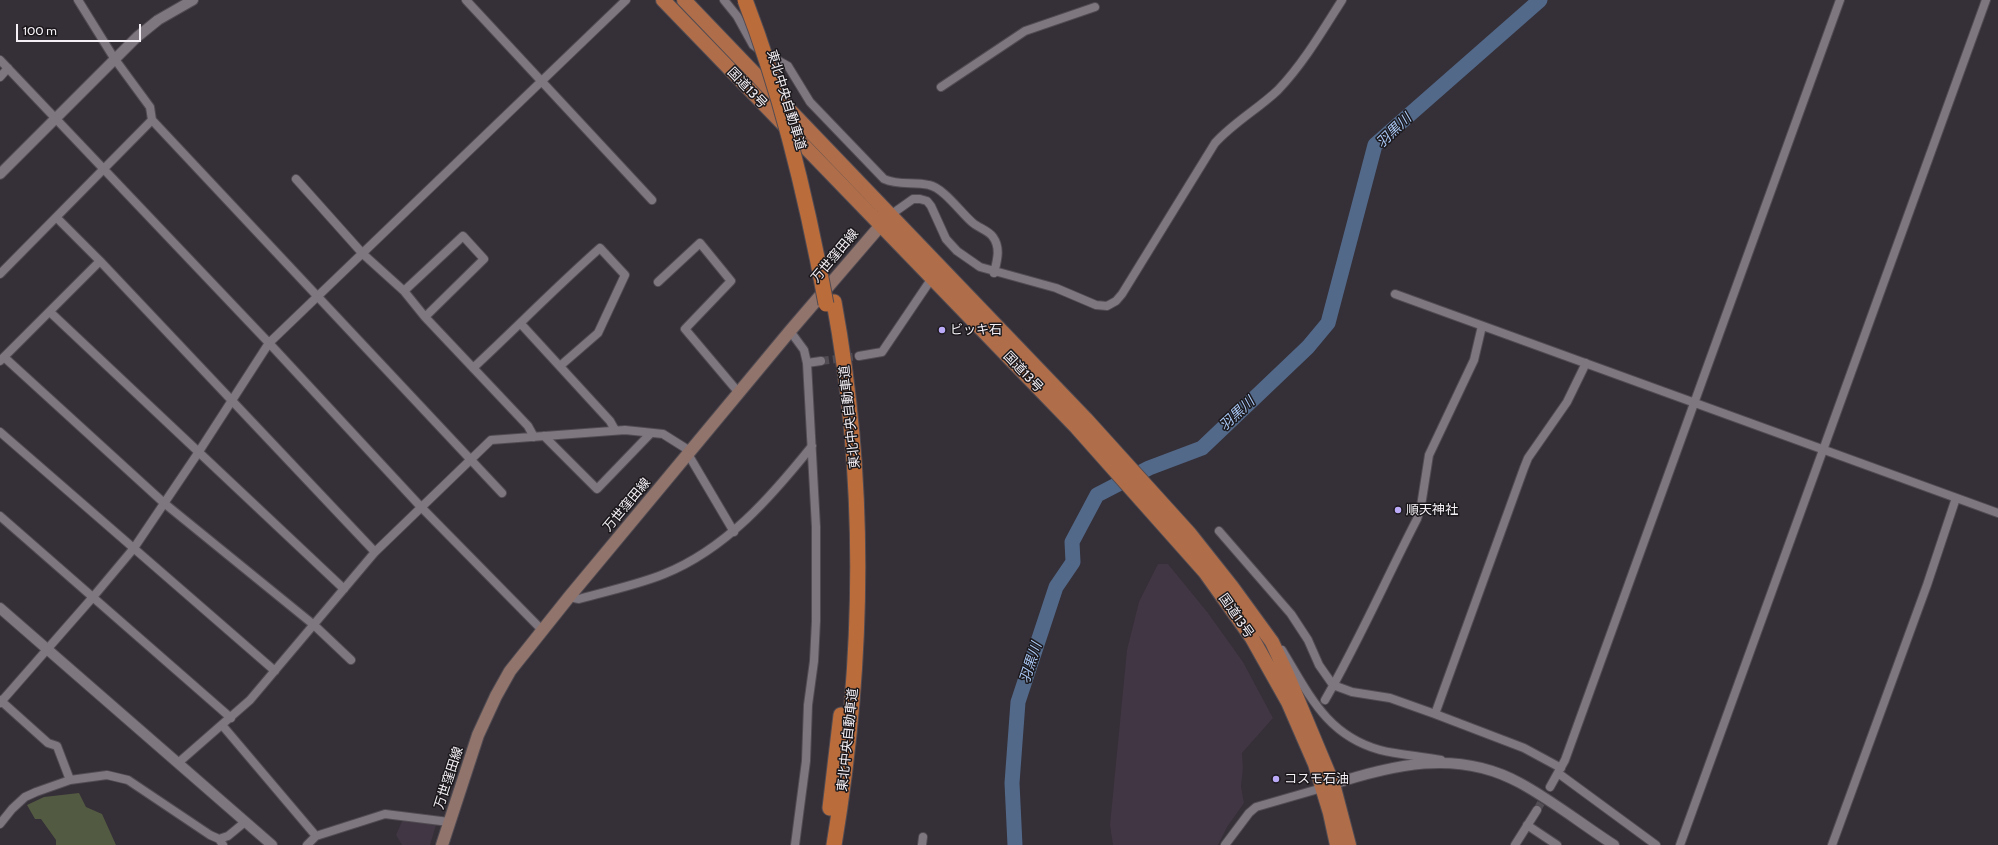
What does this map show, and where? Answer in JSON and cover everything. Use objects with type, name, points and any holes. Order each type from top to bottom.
[{"type":"highway","name":"国道13号","points":[[663,0],[885,220],[1081,424],[1185,538],[1263,628],[1272,642],[1287,674],[1328,786]]},
{"type":"highway","name":"国道13号","points":[[684,0],[885,220],[932,278],[1081,424]]},
{"type":"highway","name":"東北中央自動車道","points":[[744,0],[763,50],[800,174],[846,369],[856,483],[858,547],[853,695],[847,760],[834,845]]},
{"type":"highway","name":"東北中央自動車道","points":[[753,0],[783,85],[808,175],[830,303],[844,456],[848,604],[844,691],[824,845]]},
{"type":"highway","name":"国道13号","points":[[1185,538],[1261,652],[1288,702],[1315,764],[1328,786]]},
{"type":"highway","points":[[1328,786],[1330,813],[1337,845]]},
{"type":"highway","points":[[1328,786],[1348,845]]},
{"type":"main road","name":"万世窪田線","points":[[442,845],[478,735],[496,696],[510,671],[689,452],[885,220]]},
{"type":"street","points":[[78,0],[114,58],[150,107],[152,120],[502,493]]},
{"type":"street","points":[[0,174],[114,58],[151,25],[193,0]]},
{"type":"street","points":[[466,0],[543,81],[652,200]]},
{"type":"street","points":[[70,780],[57,746],[48,743],[0,702],[47,650],[134,548],[198,453],[269,343],[364,254],[626,0]]},
{"type":"street","points":[[724,0],[737,16],[754,45],[761,51],[788,66],[810,102],[884,179],[894,184],[930,185],[949,199],[974,224],[994,237],[998,257],[994,273]]},
{"type":"street","points":[[885,220],[913,199],[920,198],[927,201],[936,216],[946,239],[956,251],[980,267],[994,273],[1056,288],[1096,305],[1107,306],[1116,301],[1215,143],[1235,124],[1280,88],[1342,0]]},
{"type":"street","points":[[1550,787],[1560,770],[1840,0]]},
{"type":"street","points":[[1680,845],[1986,0]]},
{"type":"street","points":[[941,87],[1025,31],[1095,7]]},
{"type":"street","points":[[0,60],[105,168],[421,507],[542,630]]},
{"type":"street","points":[[0,77],[8,68]]},
{"type":"street","points":[[0,274],[57,218],[152,120]]},
{"type":"street","points":[[296,180],[364,254],[404,291],[426,317],[528,426],[534,437]]},
{"type":"street","points":[[57,218],[100,261],[375,552]]},
{"type":"street","points":[[404,291],[463,236],[484,259],[426,317]]},
{"type":"street","points":[[658,282],[700,243],[731,281],[685,329],[739,393]]},
{"type":"street","points":[[473,368],[521,324],[556,287],[600,248],[625,275],[598,333],[560,366]]},
{"type":"street","points":[[100,261],[2,359],[164,503],[314,625],[351,660]]},
{"type":"street","points":[[859,356],[882,352],[932,278]]},
{"type":"street","points":[[1395,294],[1694,404],[1998,513]]},
{"type":"street","points":[[50,312],[344,589]]},
{"type":"street","points":[[521,324],[610,421],[615,430]]},
{"type":"street","points":[[1325,700],[1353,651],[1369,613],[1417,519],[1421,506],[1428,456],[1474,360],[1482,326]]},
{"type":"street","points":[[790,332],[804,350],[807,363],[816,550],[816,621],[814,661],[808,705],[806,761],[795,845]]},
{"type":"street","points":[[807,363],[821,361]]},
{"type":"street","points":[[1434,714],[1528,458],[1567,402],[1586,363]]},
{"type":"street","points":[[178,763],[250,700],[375,552],[491,440],[615,430],[644,431],[663,434],[689,452],[734,532]]},
{"type":"street","points":[[0,432],[275,671]]},
{"type":"street","points":[[544,436],[597,489],[651,433]]},
{"type":"street","points":[[569,597],[579,599],[664,574],[706,552],[734,532],[789,474],[812,446]]},
{"type":"street","points":[[1832,845],[1927,585],[1956,498]]},
{"type":"street","points":[[0,516],[231,718]]},
{"type":"street","points":[[1219,530],[1292,614],[1308,640],[1319,665],[1333,685],[1352,692],[1390,698],[1524,748],[1560,770],[1656,845]]},
{"type":"street","points":[[0,608],[272,845]]},
{"type":"street","points":[[1263,628],[1279,646],[1322,713],[1340,730],[1353,738],[1380,750],[1484,769],[1520,783],[1614,845]]},
{"type":"street","points":[[222,725],[316,836]]},
{"type":"street","points":[[1225,845],[1248,813],[1256,807],[1402,766],[1446,762]]},
{"type":"street","points":[[0,824],[12,809],[25,797],[70,780],[107,775],[128,780],[221,842],[245,822]]},
{"type":"street","points":[[1515,845],[1536,810]]},
{"type":"street","points":[[307,845],[316,836],[385,814],[449,822]]},
{"type":"street","points":[[1527,825],[1557,845]]},
{"type":"shaded area","points":[[1158,564],[1168,564],[1208,613],[1243,662],[1273,718],[1242,753],[1243,768],[1241,787],[1244,803],[1227,827],[1218,845],[1113,845],[1110,825],[1127,650],[1139,602]]},
{"type":"shaded area","points":[[403,819],[436,825],[430,845],[402,845],[396,835]]},
{"type":"green space","points":[[79,793],[86,807],[102,814],[116,845],[56,845],[56,840],[41,819],[35,819],[27,805],[44,797]]},
{"type":"waterway","name":"羽黒川","points":[[1015,845],[1012,783],[1018,702],[1056,587],[1073,562],[1072,542],[1097,495],[1149,468],[1202,448],[1308,347],[1328,323],[1375,145],[1540,0]]},
{"type":"tunnel","points":[[821,361],[859,356]]},
{"type":"tunnel","points":[[1537,810],[1550,787]]},
{"type":"place","name":"ビッキ石","points":[[942,330]]},
{"type":"place","name":"順天神社","points":[[1398,510]]},
{"type":"place","name":"コスモ石油","points":[[1276,779]]}]
